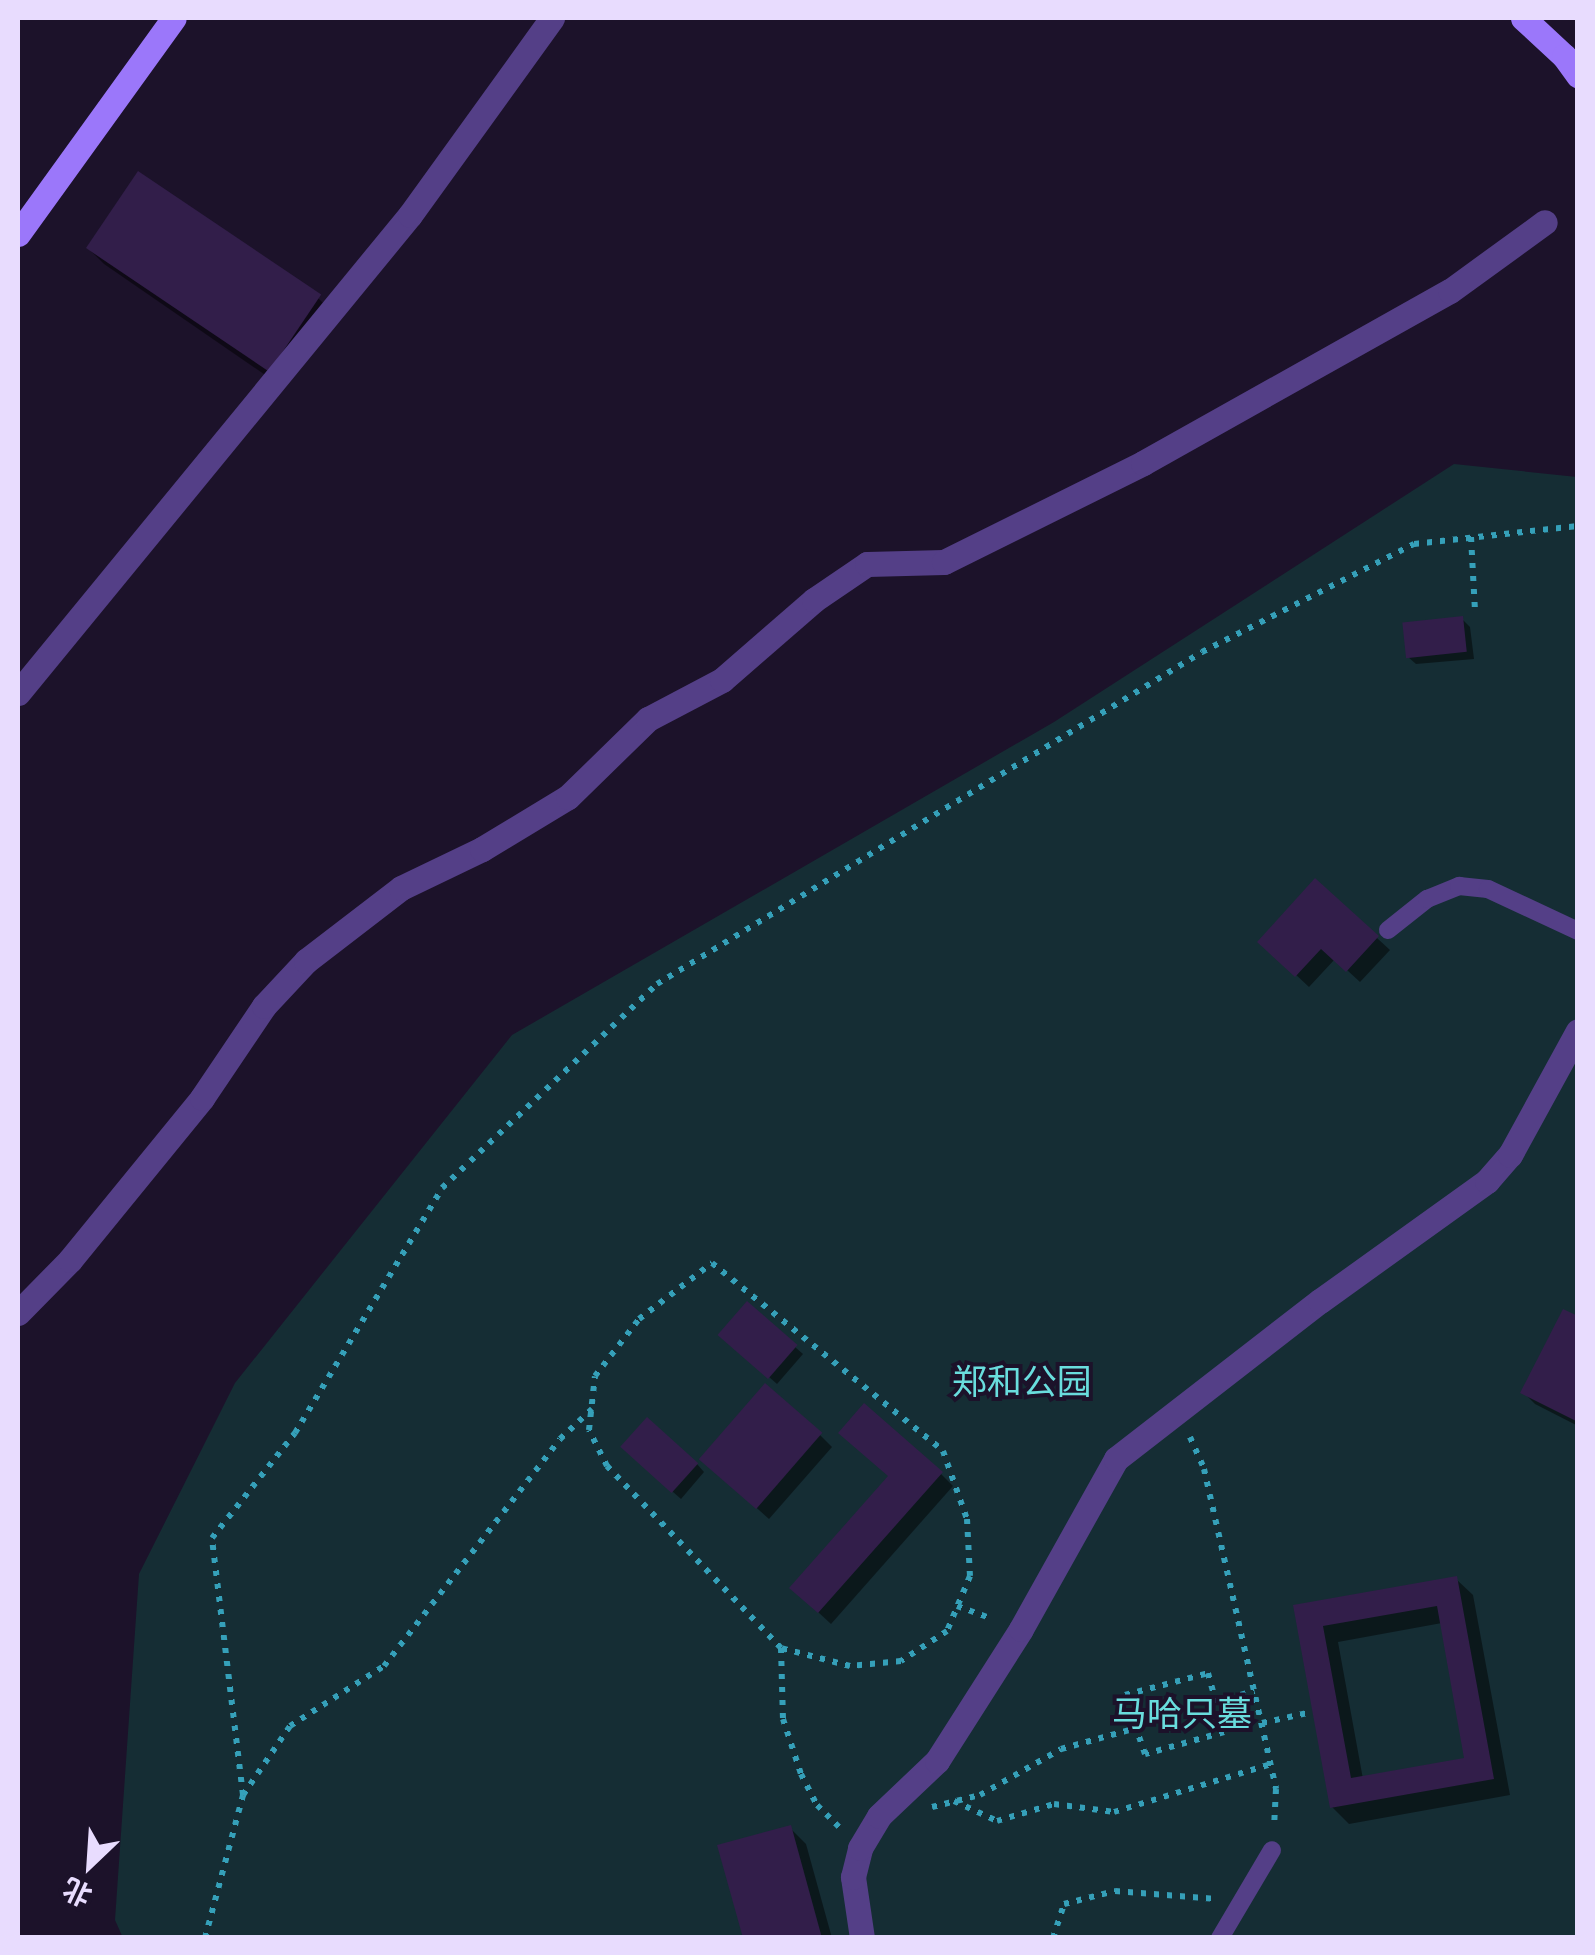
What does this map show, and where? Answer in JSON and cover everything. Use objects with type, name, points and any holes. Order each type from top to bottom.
[{"type":"main road","points":[[18,234],[174,18]]},
{"type":"main road","points":[[1523,18],[1564,56],[1578,75]]},
{"type":"street","points":[[18,693],[410,215],[552,18]]},
{"type":"street","points":[[18,1314],[70,1260],[202,1098],[264,1006],[306,961],[401,888],[482,849],[568,797],[648,719],[722,680],[814,600],[867,564],[944,562],[1143,463],[1450,291],[1545,222]]},
{"type":"street","points":[[862,1938],[854,1877],[860,1848],[877,1820],[937,1761],[1021,1629],[1116,1459],[1178,1408],[1487,1181],[1510,1154],[1578,1030]]},
{"type":"lane","points":[[1388,930],[1427,899],[1459,886],[1488,888],[1578,931]]},
{"type":"lane","points":[[1220,1938],[1272,1850]]},
{"type":"path","points":[[242,1795],[212,1538],[295,1433],[442,1188],[658,984],[1202,652],[1414,544],[1578,526]]},
{"type":"path","points":[[1471,537],[1475,612]]},
{"type":"path","points":[[712,1263],[943,1452],[967,1519],[970,1576],[957,1606],[946,1631],[900,1662],[850,1666],[782,1648],[608,1466],[589,1430],[596,1376],[639,1318],[712,1263]]},
{"type":"path","points":[[1178,1408],[1204,1469],[1271,1764],[1276,1789],[1272,1850]]},
{"type":"path","points":[[205,1938],[242,1795],[290,1726],[384,1666],[560,1440],[592,1409]]},
{"type":"path","points":[[957,1606],[1021,1629]]},
{"type":"path","points":[[782,1648],[783,1719],[801,1774],[816,1805],[860,1848]]},
{"type":"path","points":[[1208,1673],[1224,1732],[1145,1754],[1136,1728],[1125,1695],[1208,1673]]},
{"type":"path","points":[[1216,1702],[1254,1691]]},
{"type":"path","points":[[1262,1724],[1312,1712]]},
{"type":"path","points":[[877,1820],[980,1796],[1061,1749],[1136,1728]]},
{"type":"path","points":[[954,1802],[997,1822],[1054,1804],[1114,1812],[1271,1764]]},
{"type":"path","points":[[1053,1938],[1064,1904],[1115,1890],[1243,1901]]},
{"type":"green space","name":"郑和公园","points":[[1454,464],[1577,477],[1577,1937],[123,1938],[115,1920],[139,1574],[235,1383],[512,1035],[1054,722]]},
{"type":"building","points":[[138,171],[321,295],[269,372],[86,248]]},
{"type":"building","points":[[1463,616],[1467,652],[1406,658],[1402,622]]},
{"type":"building","points":[[1315,878],[1379,936],[1346,972],[1321,949],[1295,977],[1257,942]]},
{"type":"building","points":[[747,1301],[798,1345],[768,1379],[717,1335]]},
{"type":"building","points":[[1563,1309],[1578,1316],[1578,1422],[1520,1393]]},
{"type":"building","points":[[765,1383],[822,1433],[756,1509],[699,1459]]},
{"type":"building","points":[[864,1403],[943,1472],[818,1613],[789,1588],[888,1476],[838,1433]]},
{"type":"building","points":[[647,1417],[698,1463],[672,1493],[620,1447]]},
{"type":"building","points":[[1457,1576],[1494,1779],[1330,1808],[1293,1605]],"holes":[[[1437,1606],[1464,1758],[1351,1778],[1323,1626]]]},
{"type":"building","points":[[791,1825],[822,1938],[743,1938],[717,1845]]},
{"type":"park label","name":"马哈只墓","points":[[1182,1714]]}]
